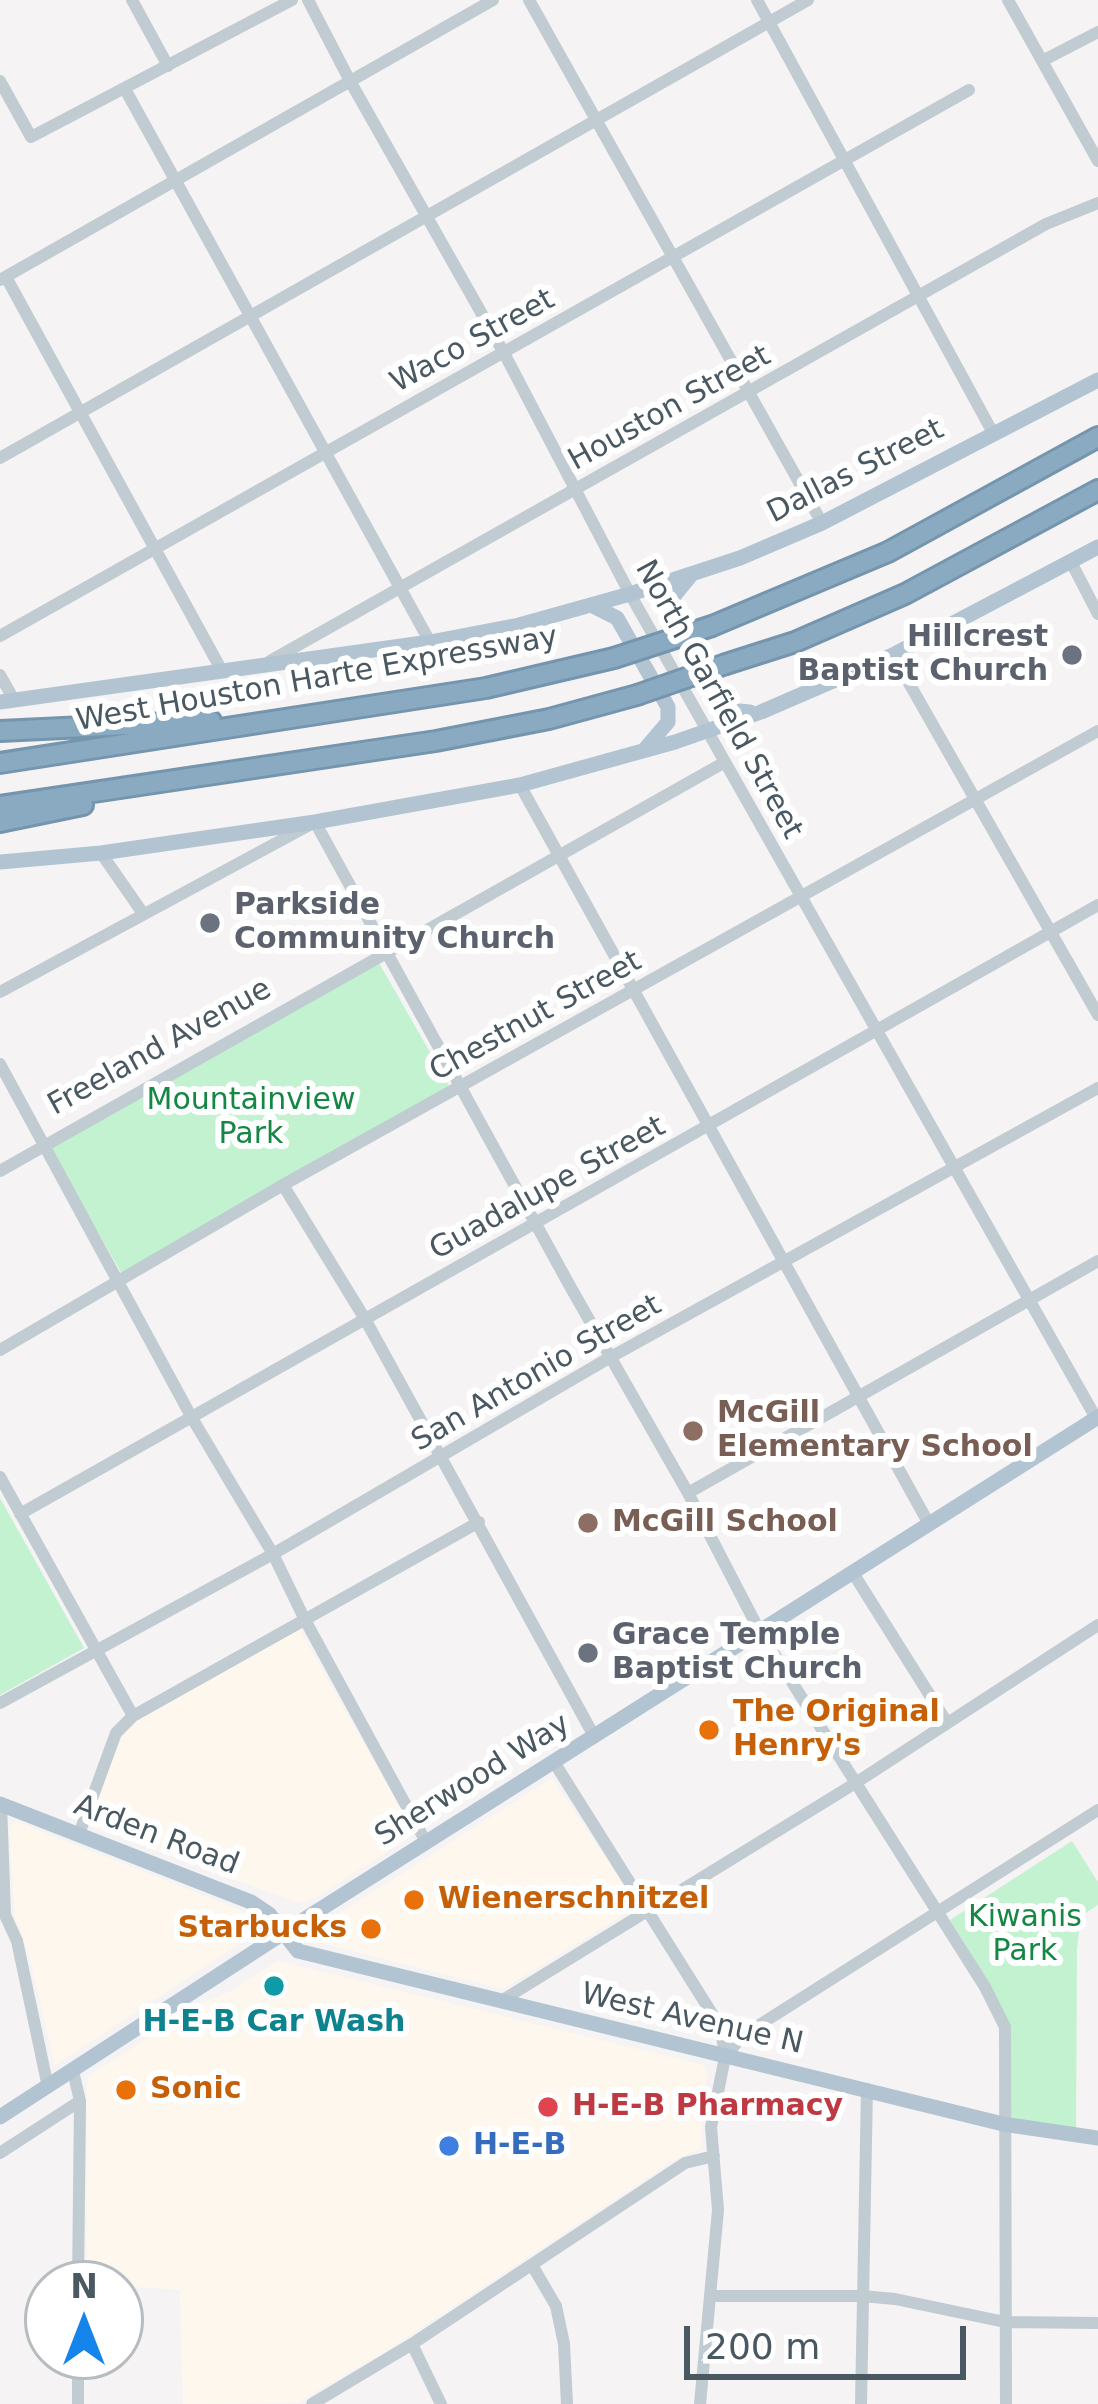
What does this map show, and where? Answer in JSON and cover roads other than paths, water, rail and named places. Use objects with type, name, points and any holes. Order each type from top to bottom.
[{"type":"highway","name":"West Houston Harte Expressway","points":[[0,763],[312,718],[486,688],[614,658],[712,626],[888,552],[1098,434]]},
{"type":"highway","points":[[0,806],[549,719],[637,695],[795,642],[905,594],[1098,490]]},
{"type":"highway","points":[[0,731],[312,718]]},
{"type":"highway","points":[[0,822],[288,764]]},
{"type":"main road","name":"Dallas Street","points":[[7,701],[430,642],[519,625],[630,594],[822,523],[1098,380]]},
{"type":"main road","points":[[0,862],[101,853],[316,822],[520,785],[643,751],[761,712],[893,655],[1098,547]]},
{"type":"main road","points":[[693,573],[674,596],[671,617],[719,702],[728,710],[761,712]]},
{"type":"main road","points":[[591,605],[617,618],[668,707],[668,722],[643,751]]},
{"type":"main road","name":"Sherwood Way","points":[[0,2117],[1097,1417]]},
{"type":"main road","name":"Arden Road","points":[[1,1804],[251,1902],[283,1933]]},
{"type":"main road","name":"West Avenue N","points":[[283,1933],[298,1951],[1003,2124],[1098,2138]]},
{"type":"street","points":[[132,0],[168,66]]},
{"type":"street","points":[[0,81],[32,137],[292,0]]},
{"type":"street","name":"North Garfield Street","points":[[308,0],[504,352],[630,594],[1097,1417]]},
{"type":"street","points":[[223,671],[3,278],[493,0]]},
{"type":"street","points":[[529,0],[822,523]]},
{"type":"street","points":[[757,0],[993,433]]},
{"type":"street","points":[[0,458],[808,0]]},
{"type":"street","points":[[1008,0],[1098,160]]},
{"type":"street","points":[[1042,61],[1098,32]]},
{"type":"street","points":[[125,89],[430,642]]},
{"type":"street","name":"Waco Street","points":[[0,636],[969,90]]},
{"type":"street","name":"Houston Street","points":[[268,663],[1046,224],[1098,203]]},
{"type":"street","points":[[1071,562],[1098,614]]},
{"type":"street","points":[[893,655],[1098,1015]]},
{"type":"street","points":[[0,675],[7,701]]},
{"type":"street","name":"Chestnut Street","points":[[0,1350],[283,1185],[1098,730]]},
{"type":"street","name":"Freeland Avenue","points":[[0,1171],[725,762]]},
{"type":"street","points":[[520,785],[928,1524]]},
{"type":"street","points":[[0,992],[316,822],[609,1358],[688,1493],[759,1630],[1005,2027],[1006,2404]]},
{"type":"street","points":[[101,853],[142,912]]},
{"type":"street","name":"Guadalupe Street","points":[[20,1514],[1098,905]]},
{"type":"street","points":[[0,1064],[193,1418],[273,1554],[426,1842]]},
{"type":"street","name":"San Antonio Street","points":[[0,1703],[1098,1088]]},
{"type":"street","points":[[283,1185],[479,1522],[594,1736]]},
{"type":"street","points":[[688,1493],[1098,1261]]},
{"type":"street","points":[[0,1477],[133,1716]]},
{"type":"street","points":[[79,1834],[116,1732],[133,1716],[479,1522]]},
{"type":"street","points":[[854,1573],[946,1721]]},
{"type":"street","points":[[501,2001],[854,1784],[1098,1625]]},
{"type":"street","points":[[554,1762],[721,2028],[725,2056],[711,2127],[718,2210],[700,2404]]},
{"type":"street","points":[[1,1804],[5,1915],[17,1941],[48,2086]]},
{"type":"street","points":[[725,2056],[742,2036],[1098,1810]]},
{"type":"street","points":[[73,2071],[80,2101],[78,2260]]},
{"type":"street","points":[[861,2404],[867,2089]]},
{"type":"street","points":[[0,2152],[80,2101]]},
{"type":"street","points":[[312,2404],[412,2344],[685,2163],[714,2156]]},
{"type":"street","points":[[532,2265],[556,2306],[564,2344],[567,2404]]},
{"type":"street","points":[[711,2296],[862,2296],[1005,2322],[1098,2323]]},
{"type":"street","points":[[412,2344],[441,2404]]},
{"type":"place","name":"Hillcrest Baptist Church","points":[[1072,655]]},
{"type":"place","name":"Parkside Community Church","points":[[210,923]]},
{"type":"place","name":"McGill Elementary School","points":[[693,1431]]},
{"type":"place","name":"McGill School","points":[[588,1523]]},
{"type":"place","name":"Grace Temple Baptist Church","points":[[588,1653]]},
{"type":"place","name":"The Original Henry's","points":[[709,1730]]},
{"type":"place","name":"Wienerschnitzel","points":[[414,1900]]},
{"type":"place","name":"Starbucks","points":[[371,1929]]},
{"type":"place","name":"H-E-B Car Wash","points":[[274,1986]]},
{"type":"place","name":"Sonic","points":[[126,2090]]},
{"type":"place","name":"H-E-B Pharmacy","points":[[548,2107]]},
{"type":"place","name":"H-E-B","points":[[449,2146]]},
{"type":"park label","name":"Mountainview Park","points":[[251,1118]]},
{"type":"park label","name":"Kiwanis Park","points":[[1025,1935]]}]
